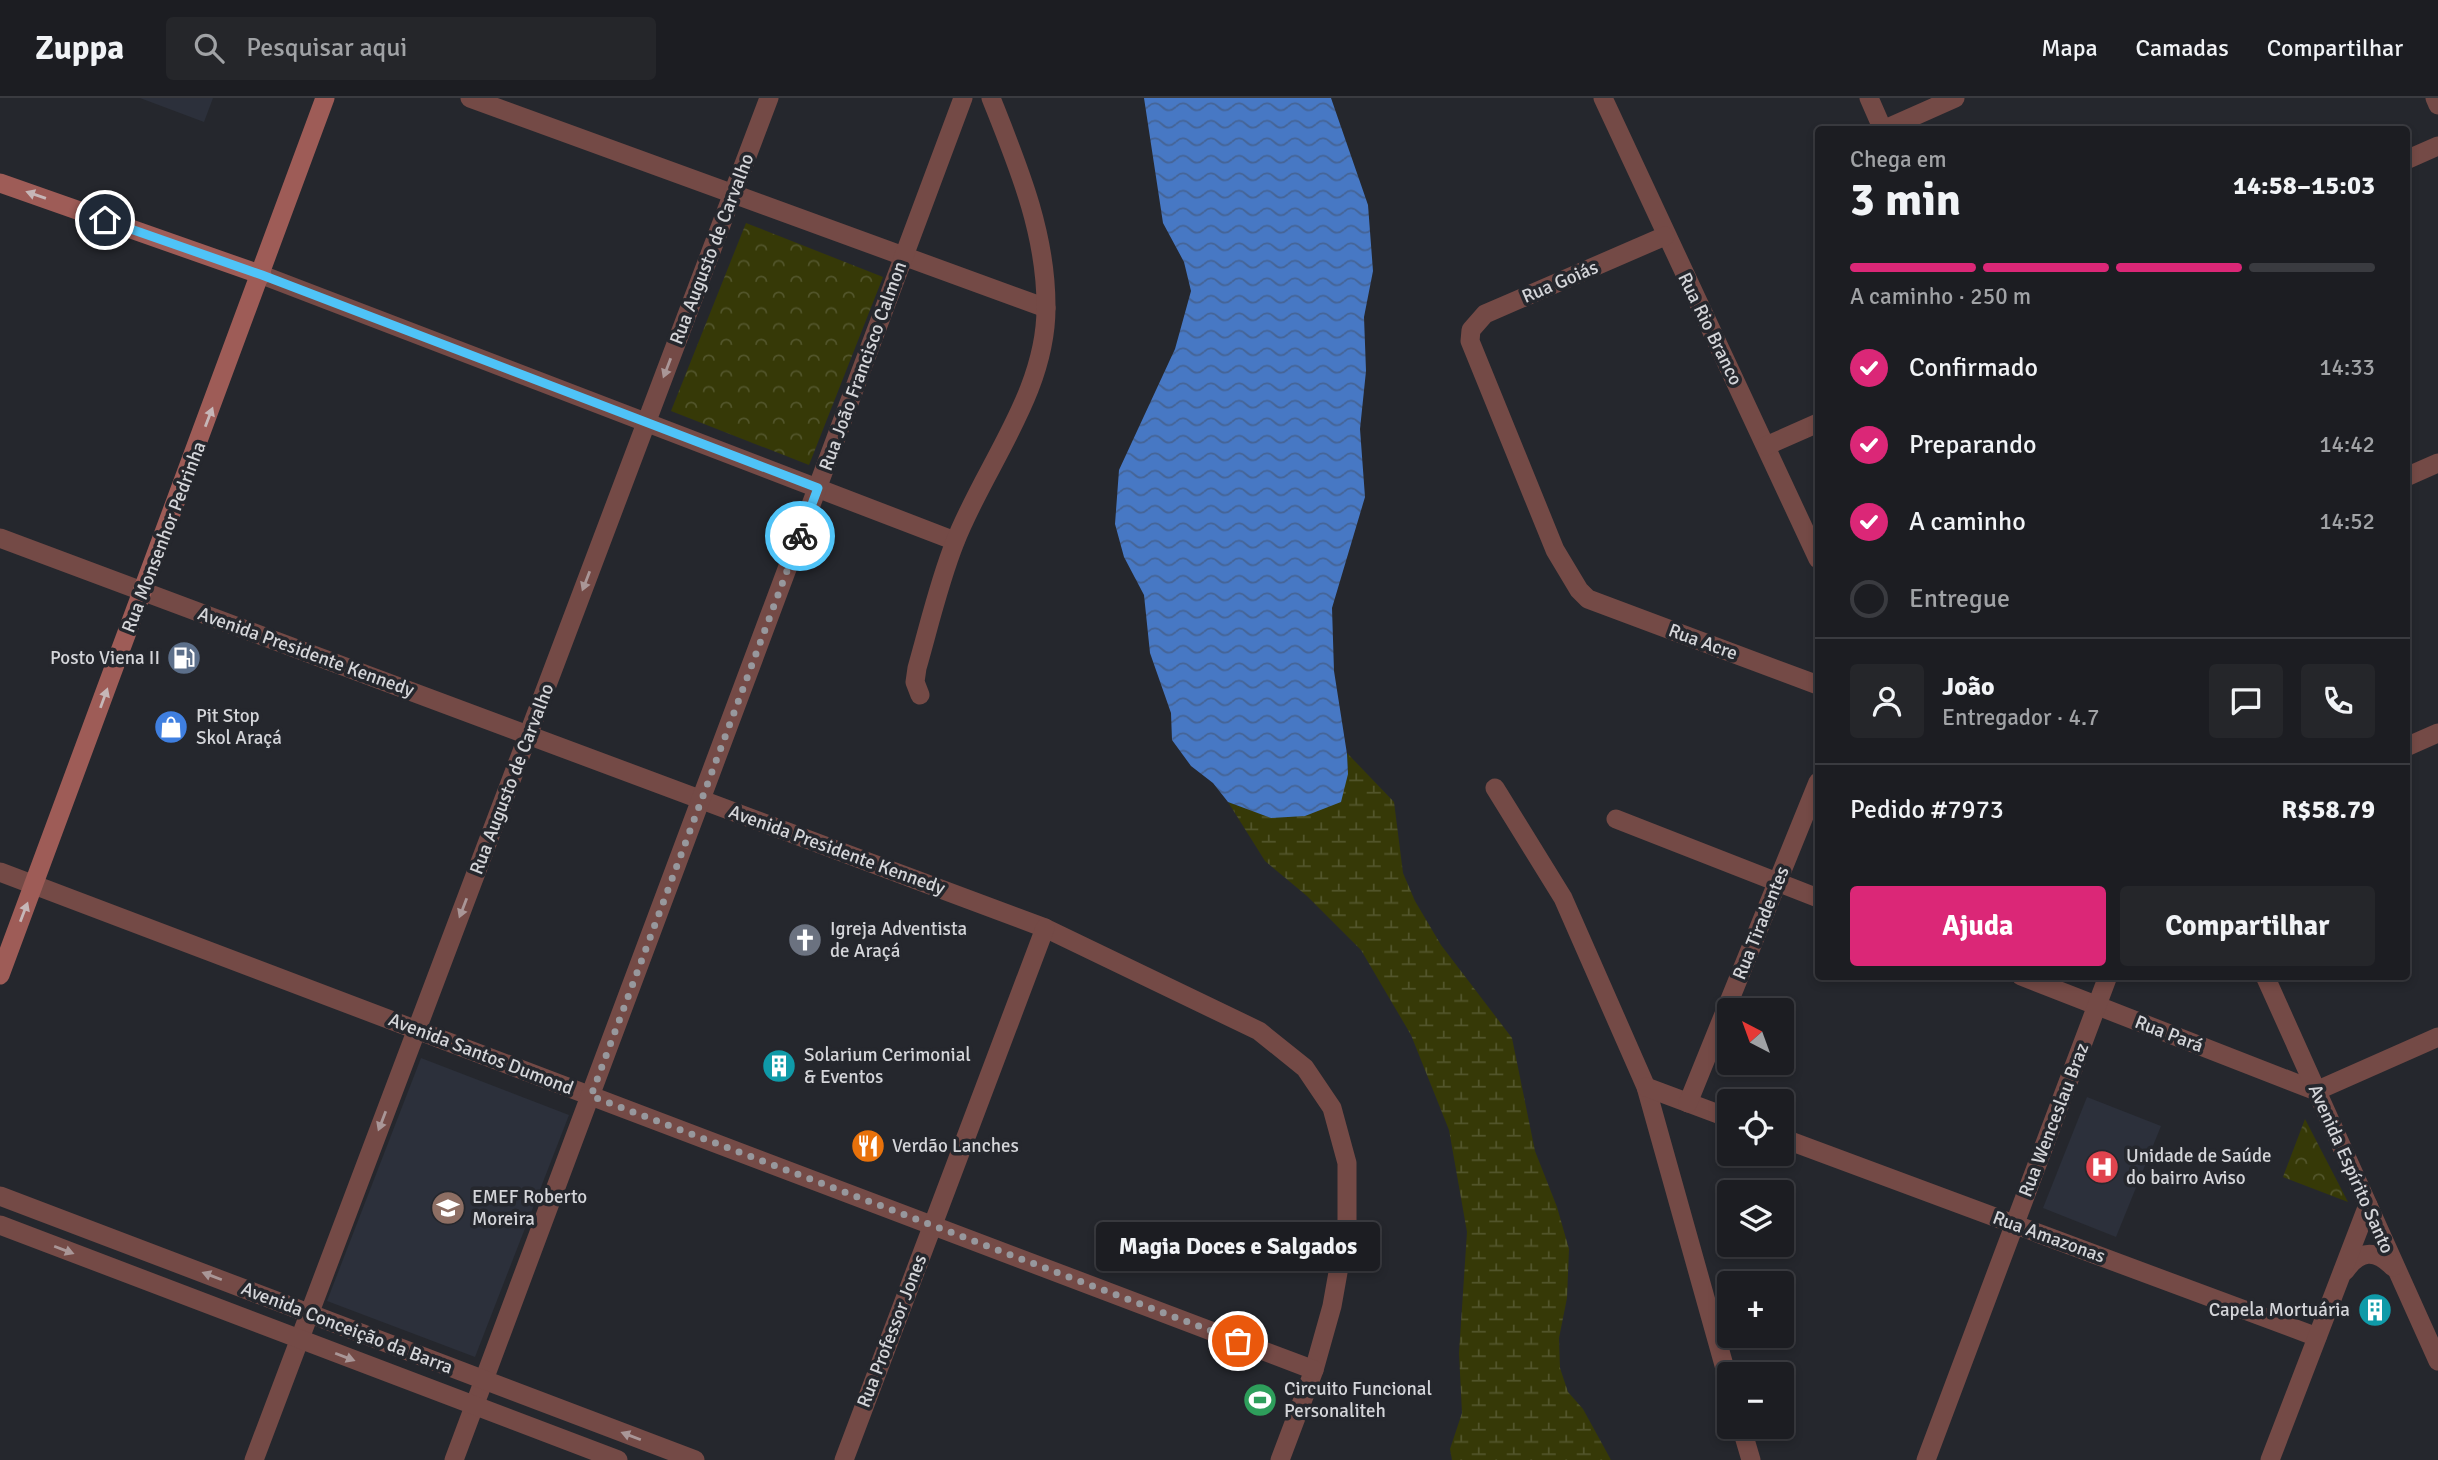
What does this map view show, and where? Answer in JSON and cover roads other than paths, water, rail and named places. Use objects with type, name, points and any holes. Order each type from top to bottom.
[{"type":"main road","name":"Rua Monsenhor Pedrinha","points":[[0,975],[262,275],[325,98]]},
{"type":"main road","points":[[0,183],[262,275]]},
{"type":"street","points":[[470,98],[1046,308]]},
{"type":"street","name":"Rua Augusto de Carvalho","points":[[254,1460],[769,98]]},
{"type":"street","name":"Rua João Francisco Calmon","points":[[454,1460],[963,98]]},
{"type":"street","points":[[920,695],[915,682],[916,668],[955,541],[1019,412],[1040,359],[1046,308],[1042,253],[1027,189],[991,98]]},
{"type":"street","name":"Rua Rio Branco","points":[[1603,98],[1665,236],[1815,552]]},
{"type":"street","points":[[1869,98],[1881,126]]},
{"type":"street","points":[[1892,126],[1955,98]]},
{"type":"street","points":[[2435,98],[2438,105]]},
{"type":"street","points":[[2410,158],[2438,146]]},
{"type":"street","name":"Rua Goiás","points":[[1588,599],[1578,590],[1555,550],[1470,341],[1471,330],[1485,314],[1665,236]]},
{"type":"street","points":[[262,275],[955,541]]},
{"type":"street","points":[[1766,446],[1815,424]]},
{"type":"street","points":[[2410,475],[2438,463]]},
{"type":"street","name":"Avenida Presidente Kennedy","points":[[0,538],[1045,928],[1259,1031],[1305,1068],[1332,1108],[1347,1163],[1347,1223],[1332,1306],[1314,1370],[1280,1460]]},
{"type":"street","name":"Rua Acre","points":[[1588,599],[1815,684]]},
{"type":"street","points":[[2410,745],[2438,733]]},
{"type":"street","points":[[1495,788],[1563,898],[1646,1087],[1723,1362]]},
{"type":"street","name":"Rua Tiradentes","points":[[1688,1103],[1815,789]]},
{"type":"street","points":[[1616,819],[1815,897]]},
{"type":"street","name":"Avenida Santos Dumond","points":[[0,872],[1314,1370]]},
{"type":"street","name":"Rua Professor Jones","points":[[844,1460],[1045,928]]},
{"type":"street","name":"Rua Pará","points":[[2031,980],[2316,1091]]},
{"type":"street","name":"Rua Wenceslau Braz","points":[[1926,1460],[2107,980]]},
{"type":"street","name":"Avenida Espírito Santo","points":[[2267,980],[2436,1354]]},
{"type":"street","points":[[2316,1091],[2438,1037]]},
{"type":"street","points":[[1646,1087],[1717,1114]]},
{"type":"street","name":"Rua Amazonas","points":[[1794,1142],[2317,1336]]},
{"type":"street","name":"Avenida Conceição da Barra","points":[[0,1196],[695,1460]]},
{"type":"street","points":[[2270,1460],[2368,1205]]},
{"type":"street","name":"Avenida Conceição da Barra","points":[[0,1225],[618,1460]]},
{"type":"street","points":[[2339,1281],[2351,1263],[2360,1255],[2370,1252],[2379,1254],[2398,1271]]},
{"type":"street","points":[[1745,1439],[1751,1460]]},
{"type":"water","points":[[1144,98],[1331,98],[1368,205],[1373,271],[1364,317],[1366,371],[1360,429],[1365,497],[1332,608],[1334,671],[1348,774],[1341,802],[1305,816],[1271,818],[1228,802],[1213,783],[1191,766],[1172,740],[1171,713],[1150,653],[1144,595],[1124,557],[1115,524],[1119,470],[1175,349],[1191,291],[1184,262],[1163,223]]},
{"type":"place","name":"Posto Viena II","points":[[184,658]]},
{"type":"place","name":"Pit Stop Skol Araçá","points":[[171,727]]},
{"type":"place","name":"Igreja Adventista de Araçá","points":[[805,940]]},
{"type":"place","name":"Solarium Cerimonial & Eventos","points":[[779,1066]]},
{"type":"place","name":"Verdão Lanches","points":[[868,1146]]},
{"type":"place","name":"Unidade de Saúde do bairro Aviso","points":[[2102,1167]]},
{"type":"place","name":"EMEF Roberto Moreira","points":[[448,1208]]},
{"type":"place","name":"Capela Mortuária","points":[[2375,1310]]},
{"type":"place","name":"Magia Doces e Salgados","points":[[1238,1341]]},
{"type":"place","name":"Circuito Funcional Personaliteh","points":[[1260,1400]]}]
